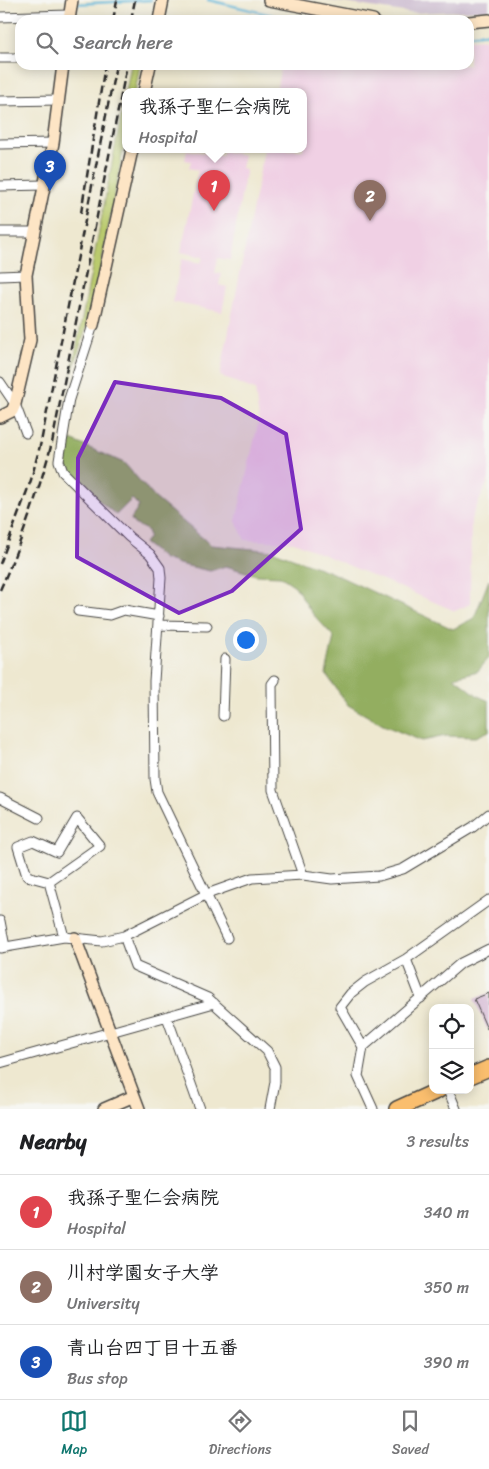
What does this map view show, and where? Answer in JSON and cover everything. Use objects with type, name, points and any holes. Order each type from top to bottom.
[{"type":"highway","points":[[474,1074],[489,1068]]},
{"type":"highway","points":[[399,1108],[430,1094]]},
{"type":"street","points":[[70,15],[72,0]]},
{"type":"street","points":[[160,15],[163,0]]},
{"type":"street","points":[[269,0],[347,15]]},
{"type":"street","points":[[0,16],[15,16]]},
{"type":"street","points":[[474,22],[489,20]]},
{"type":"street","points":[[0,58],[15,58]]},
{"type":"street","points":[[0,417],[12,411],[15,404],[30,340],[26,275],[53,143],[62,70]]},
{"type":"street","points":[[145,88],[149,70]]},
{"type":"street","points":[[0,101],[59,100]]},
{"type":"street","points":[[0,144],[53,143]]},
{"type":"street","points":[[131,153],[93,325],[69,399],[59,460],[60,466],[70,480],[156,561],[162,578],[154,681],[155,779],[157,792],[227,938]]},
{"type":"street","points":[[0,186],[44,185]]},
{"type":"street","points":[[0,232],[34,232]]},
{"type":"street","points":[[0,276],[26,275]]},
{"type":"street","points":[[0,382],[15,404],[26,433]]},
{"type":"street","points":[[78,612],[110,615],[124,610],[159,621],[207,626]]},
{"type":"street","points":[[223,716],[225,659]]},
{"type":"street","points":[[274,680],[272,684],[273,790],[303,875]]},
{"type":"street","points":[[0,798],[39,818]]},
{"type":"street","points":[[0,920],[3,947],[70,937],[102,941],[124,936],[207,894],[252,878],[303,875],[332,879],[379,876],[403,869],[474,827],[489,814]]},
{"type":"street","points":[[77,818],[100,846],[49,882],[27,876],[18,846],[33,841],[58,852],[77,818]]},
{"type":"street","points":[[49,882],[139,1109]]},
{"type":"street","points":[[373,1109],[358,1076],[363,1047],[340,1007],[350,994],[365,982],[406,959],[489,900]]},
{"type":"street","points":[[124,936],[135,966],[208,998],[267,1051],[275,1067],[275,1082],[270,1109]]},
{"type":"street","points":[[363,1047],[461,963],[489,949]]},
{"type":"street","points":[[406,959],[421,998]]},
{"type":"street","points":[[0,1063],[214,1003]]},
{"type":"street","points":[[167,1016],[200,1109]]},
{"type":"street","points":[[450,1094],[456,1109]]},
{"type":"street","points":[[104,1109],[134,1096]]},
{"type":"highlighted area","points":[[115,382],[221,398],[286,434],[301,529],[232,591],[179,613],[77,557],[78,458]]},
{"type":"shaded area","points":[[326,0],[489,0],[489,10],[410,13]]},
{"type":"shaded area","points":[[489,39],[489,479],[471,519],[470,604],[455,611],[294,542],[245,540],[236,521],[259,419],[255,390],[220,376],[263,153],[307,153],[307,88],[277,88],[280,70],[474,70],[474,40]]},
{"type":"shaded area","points":[[186,153],[204,153],[222,156],[223,153],[244,155],[241,168],[246,169],[230,260],[218,258],[215,273],[221,274],[219,285],[227,287],[222,312],[172,302],[182,259],[201,263],[203,257],[181,252],[198,170],[189,168],[191,161],[185,160]]},
{"type":"green space","points":[[130,70],[139,70],[136,88],[127,88]]},
{"type":"green space","points":[[122,112],[123,153],[94,303],[71,376]]},
{"type":"green space","points":[[71,440],[124,463],[155,498],[211,545],[274,551],[330,572],[453,629],[474,618],[489,580],[489,658],[478,671],[454,677],[478,696],[489,701],[489,731],[476,737],[446,736],[422,741],[383,725],[348,705],[326,674],[334,637],[311,612],[295,586],[280,576],[256,575],[226,566],[210,571],[164,559],[144,543],[149,537],[147,530],[134,524],[131,519],[139,506],[132,499],[116,515],[71,473],[65,459]]},
{"type":"building","points":[[489,993],[489,1028],[487,1029],[474,999]]},
{"type":"waterway","points":[[75,4],[151,0]]},
{"type":"waterway","points":[[208,0],[272,15]]},
{"type":"waterway","points":[[474,34],[489,33]]},
{"type":"railway","points":[[114,15],[117,0]]},
{"type":"railway","points":[[132,15],[135,0]]},
{"type":"railway","points":[[81,213],[104,70]]},
{"type":"railway","points":[[0,564],[31,480],[41,442],[115,70]]},
{"type":"railway","points":[[122,88],[126,70]]},
{"type":"railway","points":[[0,590],[29,518],[52,443],[122,90]]},
{"type":"place","name":"青山台四丁目十五番","points":[[50,191]]},
{"type":"place","name":"我孫子聖仁会病院","points":[[214,211]]},
{"type":"place","name":"川村学園女子大学","points":[[370,221]]}]
